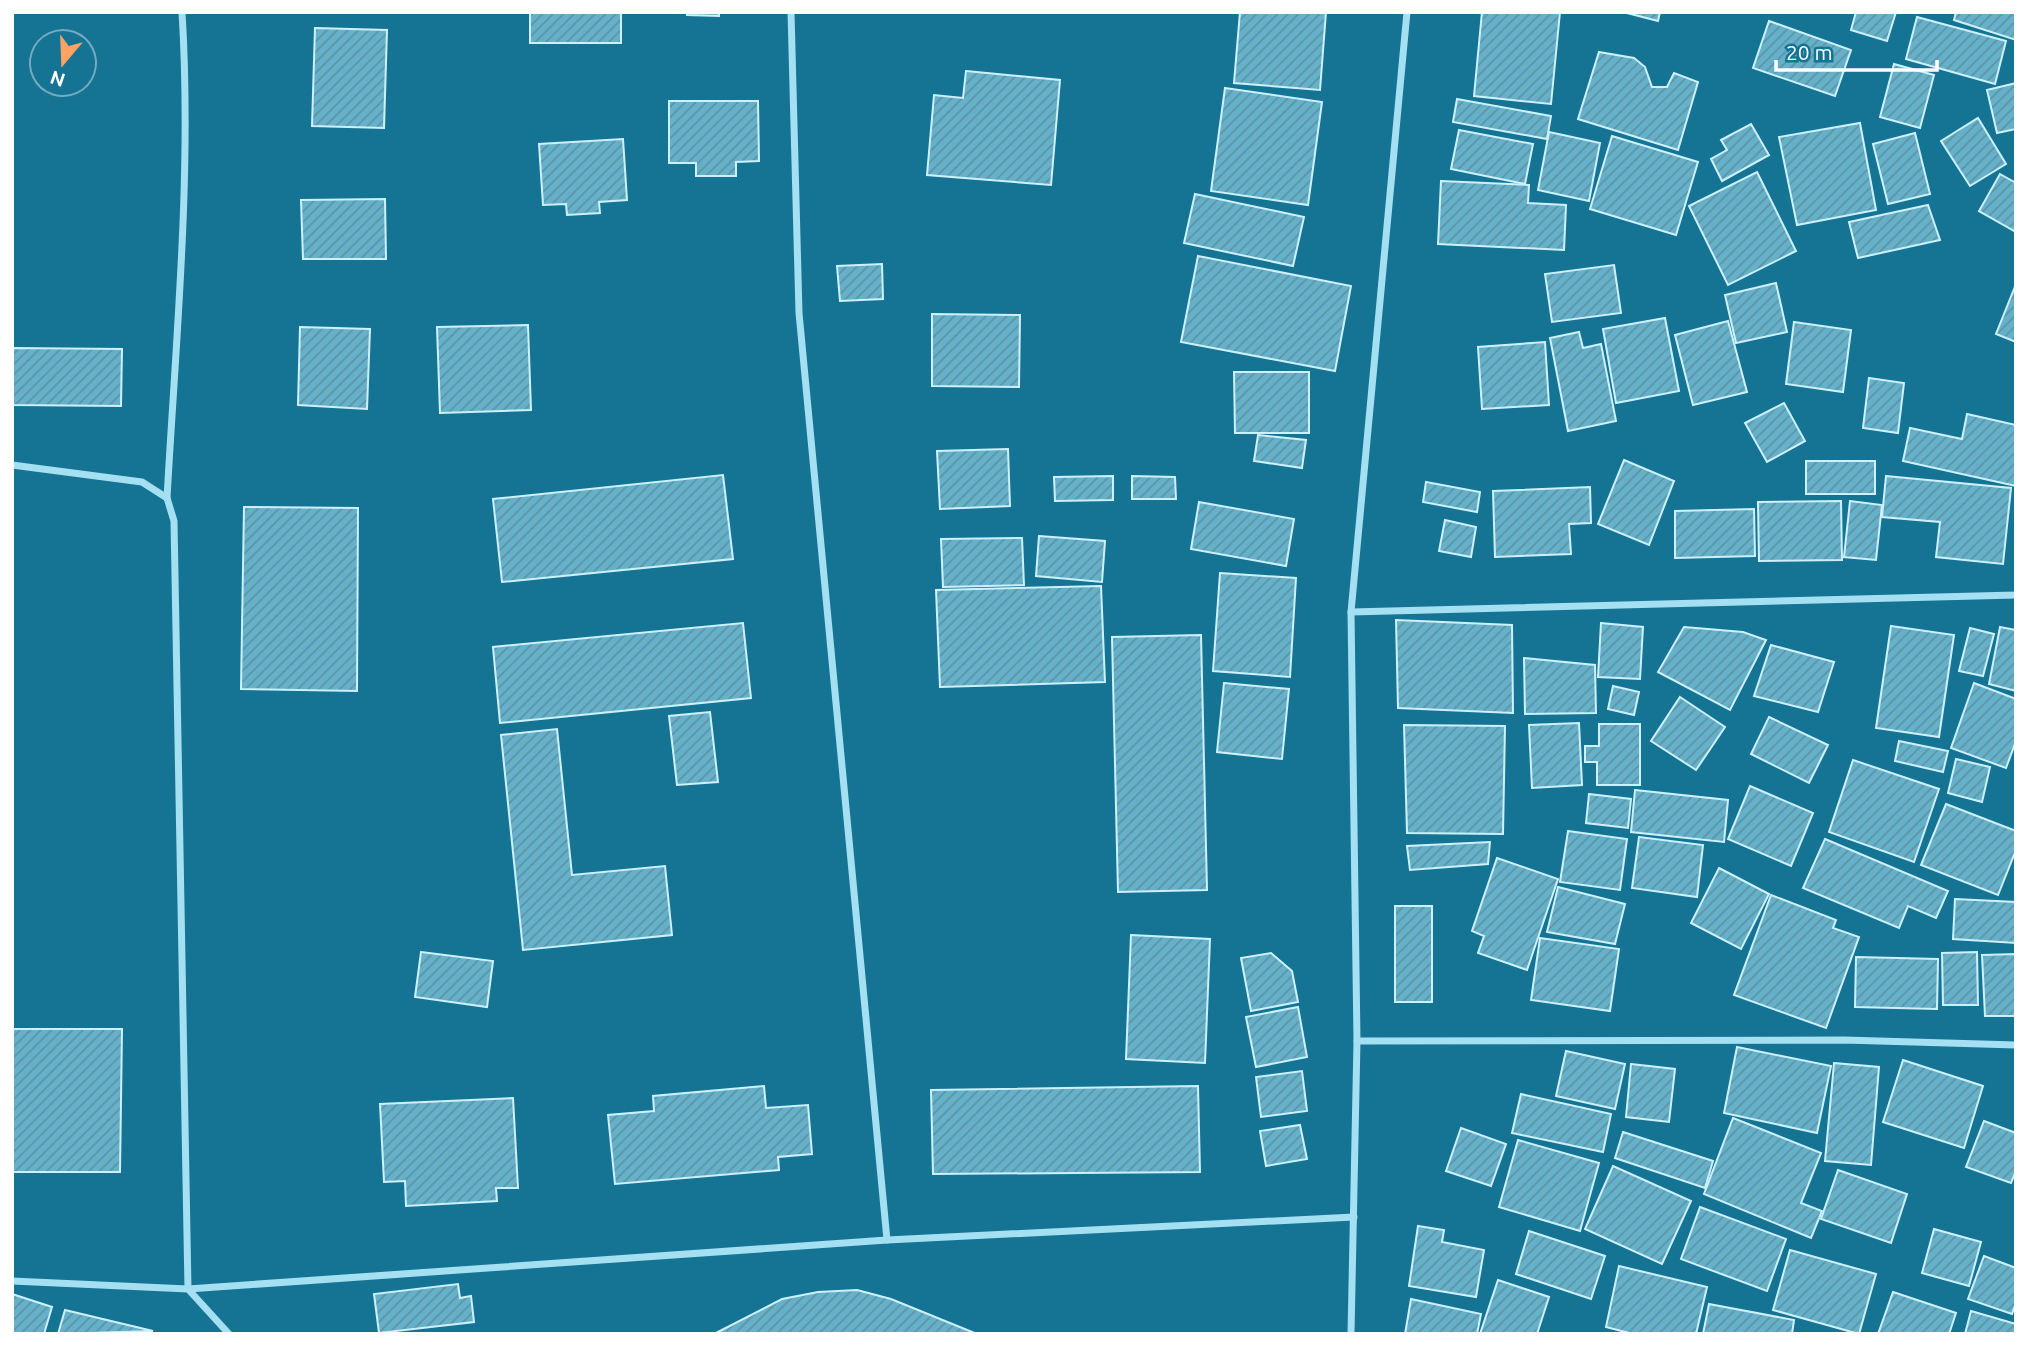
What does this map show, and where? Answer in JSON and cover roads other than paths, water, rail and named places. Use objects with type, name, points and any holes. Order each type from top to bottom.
[{"type":"street","points":[[182,12],[185,64],[180,268],[167,498],[174,522],[188,1289],[229,1334]]},
{"type":"street","points":[[790,12],[799,313],[887,1240]]},
{"type":"street","points":[[1351,1334],[1357,1041],[1351,612],[1407,12]]},
{"type":"street","points":[[12,465],[142,482],[167,498]]},
{"type":"street","points":[[1351,612],[2016,594]]},
{"type":"street","points":[[1357,1041],[1844,1040],[2016,1045]]},
{"type":"street","points":[[12,1281],[188,1289],[887,1240],[1354,1217]]}]
